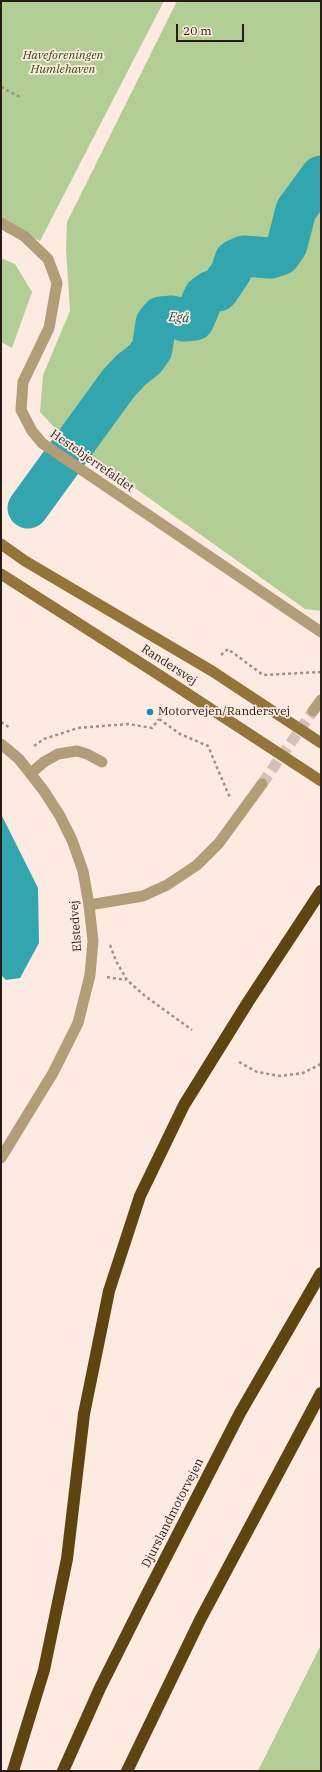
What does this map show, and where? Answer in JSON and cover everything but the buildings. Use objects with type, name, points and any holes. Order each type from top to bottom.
[{"type":"highway","points":[[13,1771],[44,1670],[67,1559],[84,1414],[109,1291],[140,1196],[184,1105],[248,1002],[321,891]]},
{"type":"highway","name":"Djurslandmotorvejen","points":[[63,1771],[100,1688],[237,1420],[321,1274]]},
{"type":"highway","points":[[127,1771],[200,1620],[321,1393]]},
{"type":"main road","name":"Randersvej","points":[[1,544],[26,561],[212,671],[321,743]]},
{"type":"main road","name":"Randersvej","points":[[1,574],[321,781]]},
{"type":"street","name":"Hestebjerrefaldet","points":[[1,223],[24,236],[48,259],[57,282],[49,328],[23,382],[21,410],[32,431],[42,443],[321,632]]},
{"type":"street","points":[[313,711],[321,700]]},
{"type":"street","name":"Elstedvej","points":[[1,744],[31,773],[60,816],[72,840],[83,871],[93,941],[90,975],[78,1023],[53,1073],[1,1158]]},
{"type":"street","points":[[31,773],[44,762],[58,754],[76,750],[102,762]]},
{"type":"street","points":[[89,905],[143,896],[167,885],[197,865],[219,843],[262,784]]},
{"type":"path","points":[[1,87],[22,98]]},
{"type":"path","points":[[221,655],[228,649],[263,675],[321,672]]},
{"type":"path","points":[[18,759],[44,739],[61,732],[78,728],[128,724],[152,728],[162,714]]},
{"type":"path","points":[[159,719],[180,734],[208,746],[238,817]]},
{"type":"path","points":[[239,1062],[257,1072],[280,1076],[303,1073],[321,1064]]},
{"type":"green space","name":"Haveforeningen Humlehaven","points":[[1,1],[164,1],[40,241],[1,221]]},
{"type":"green space","points":[[177,1],[321,1],[321,611],[305,609],[63,437],[40,412],[43,375],[70,311],[66,250],[67,222]]},
{"type":"green space","points":[[1,258],[15,264],[32,292],[12,348],[1,342]]},
{"type":"green space","points":[[321,1645],[321,1771],[258,1771]]},
{"type":"water","points":[[1,814],[38,888],[39,943],[20,978],[6,980],[1,975]]},
{"type":"waterway","name":"Egå","points":[[28,508],[118,384],[131,370],[145,359],[152,349],[156,323],[161,317],[172,316],[184,321],[194,320],[204,296],[211,291],[218,291],[231,272],[235,260],[244,256],[270,258],[280,255],[287,245],[296,210],[321,176]]},
{"type":"tunnel","points":[[262,784],[313,711]]},
{"type":"place","name":"Motorvejen/Randersvej","points":[[150,712]]}]
